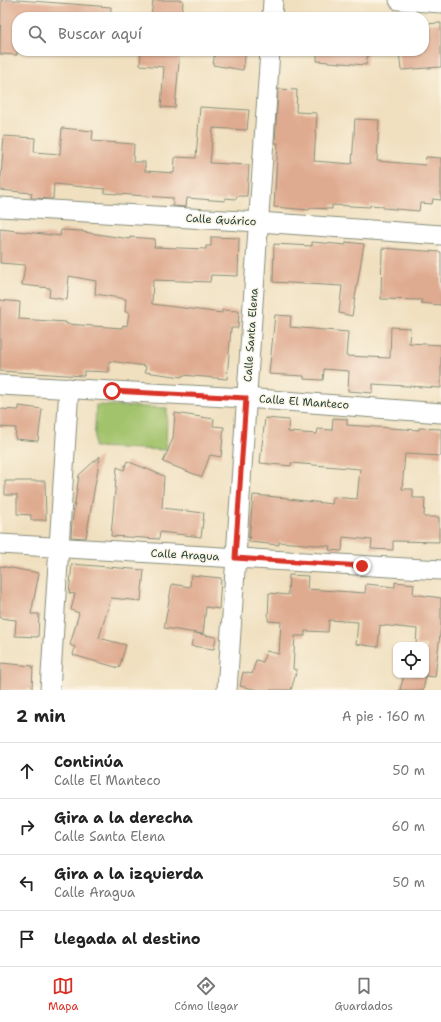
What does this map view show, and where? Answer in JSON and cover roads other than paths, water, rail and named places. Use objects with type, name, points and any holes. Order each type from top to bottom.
[{"type":"street","points":[[272,0],[272,12]]},
{"type":"street","points":[[399,0],[441,3]]},
{"type":"street","name":"Calle Santa Elena","points":[[227,690],[270,56]]},
{"type":"street","name":"Calle Guárico","points":[[0,207],[441,234]]},
{"type":"street","name":"Calle El Manteco","points":[[0,385],[246,398],[441,413]]},
{"type":"street","points":[[50,690],[69,388]]},
{"type":"street","name":"Calle Aragua","points":[[0,544],[441,570]]}]
